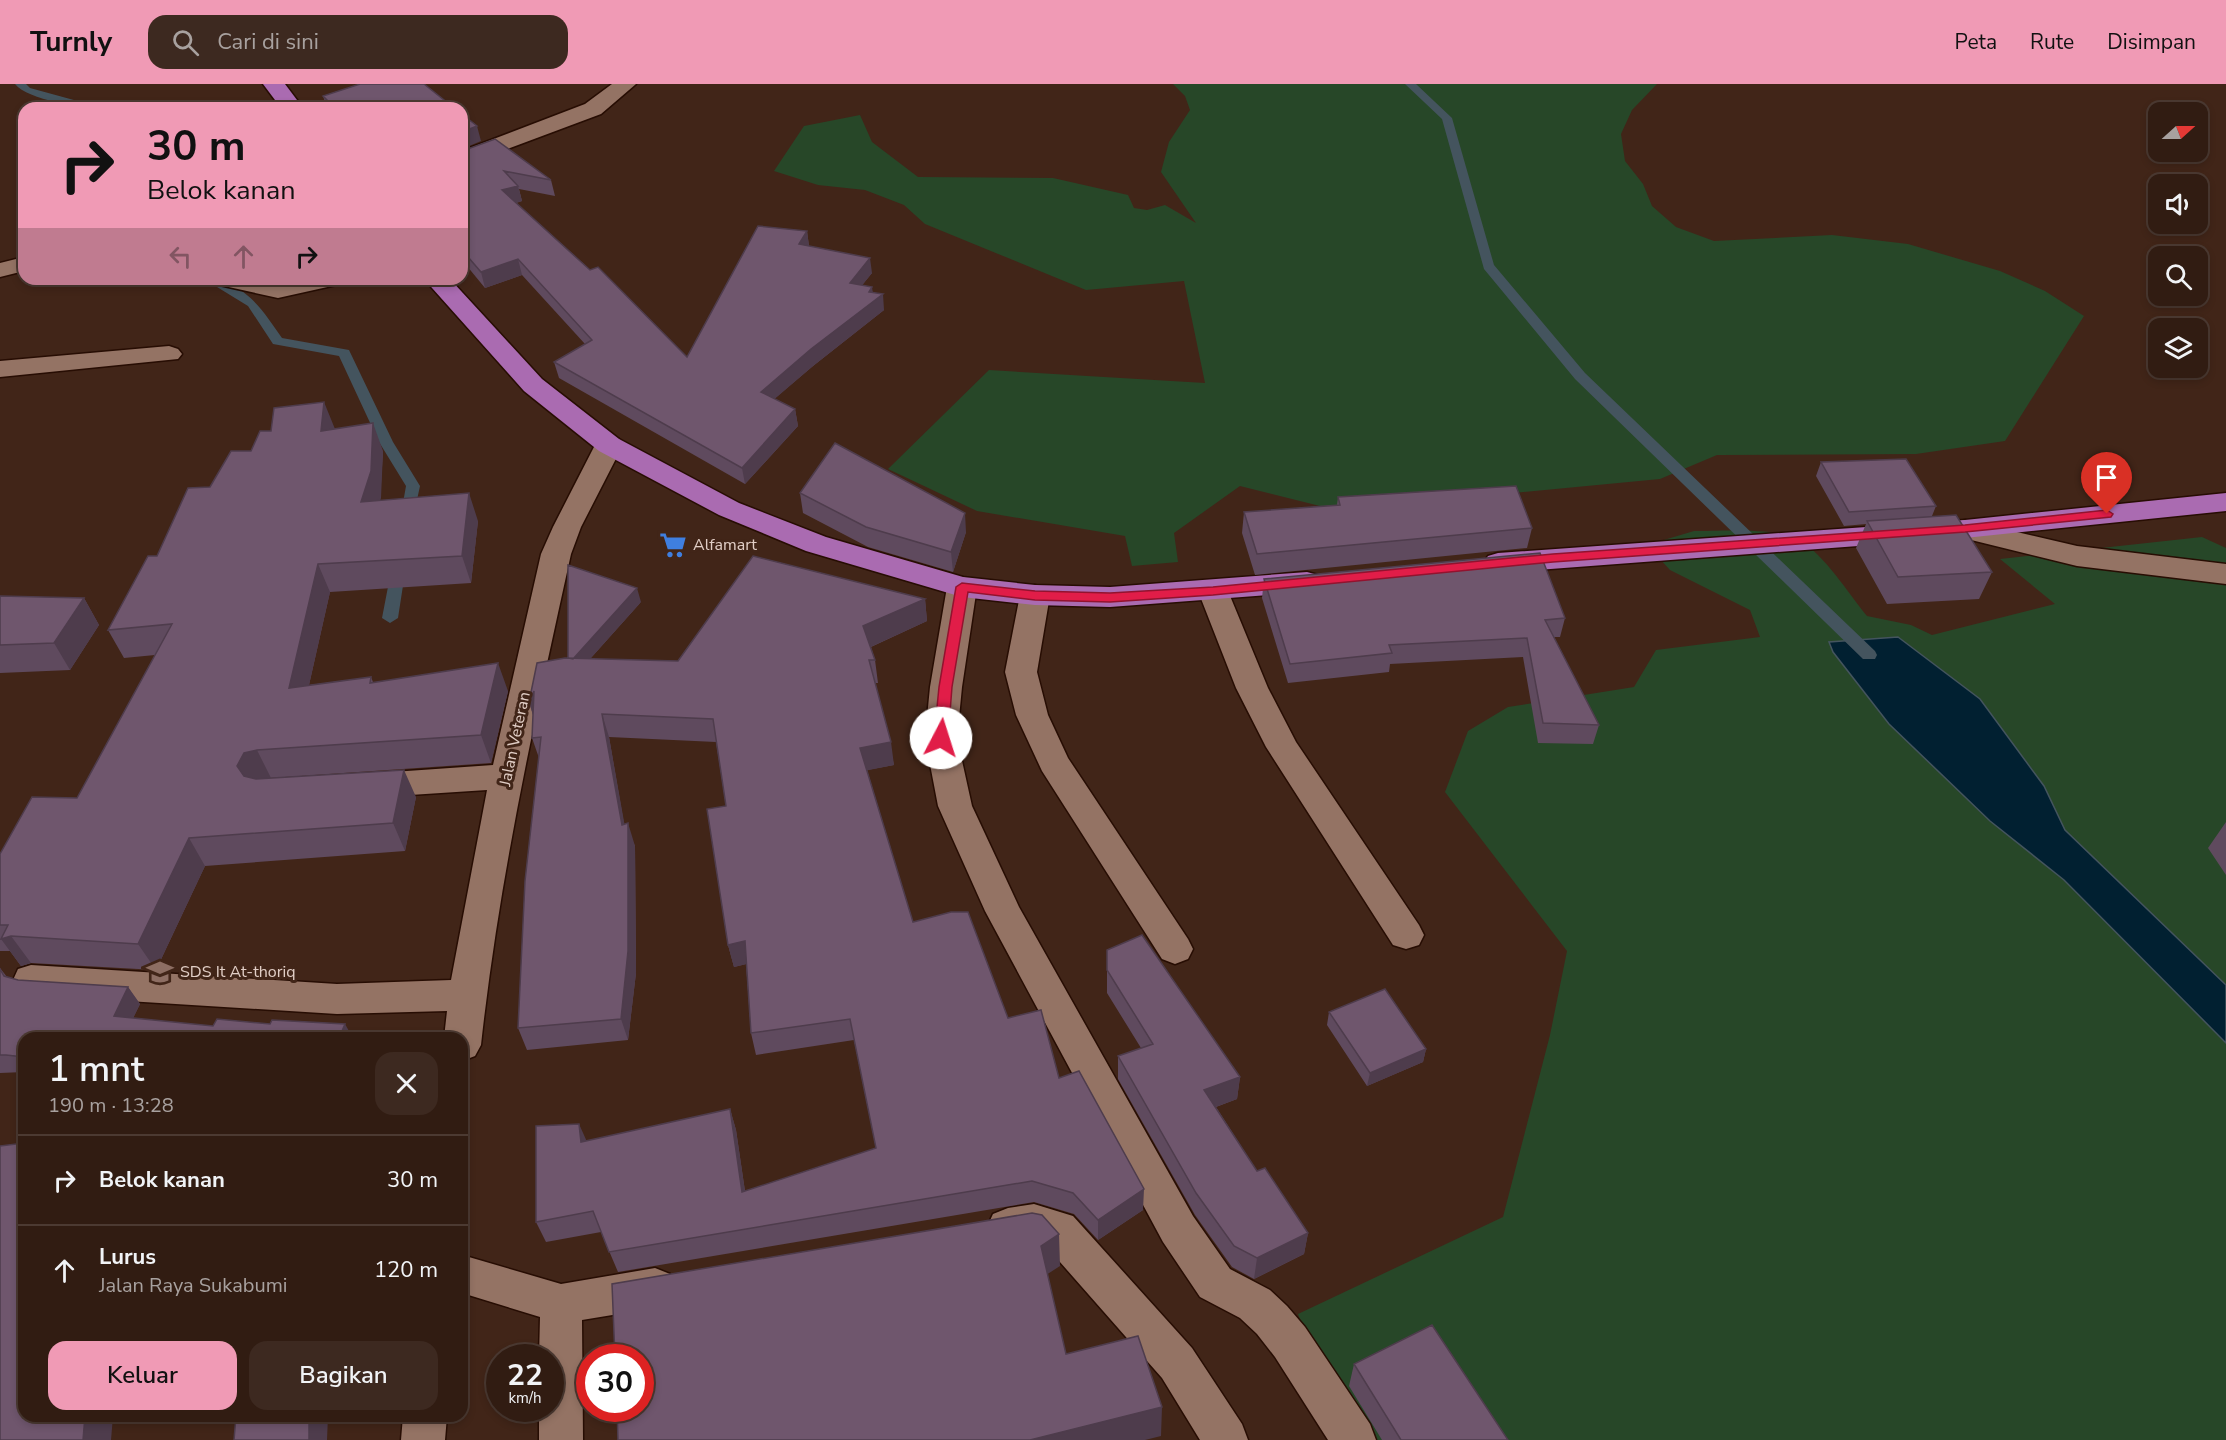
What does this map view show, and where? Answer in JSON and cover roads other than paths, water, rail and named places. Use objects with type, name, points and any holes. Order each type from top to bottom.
[{"type":"highway","points":[[274,84],[288,102]]},
{"type":"highway","points":[[441,285],[532,385],[609,445],[740,514],[816,544],[962,587],[1035,595],[1110,597],[1213,591],[1330,579]]},
{"type":"highway","points":[[1471,566],[1553,558],[1965,529],[2226,502]]},
{"type":"street","points":[[468,157],[593,109],[626,84]]},
{"type":"street","points":[[0,270],[18,266]]},
{"type":"street","points":[[251,285],[278,291],[305,285]]},
{"type":"street","points":[[0,369],[169,354]]},
{"type":"street","name":"Jalan Veteran","points":[[463,1032],[467,995],[506,776],[556,554],[567,527],[609,445]]},
{"type":"street","points":[[1965,529],[2077,556],[2226,574]]},
{"type":"street","points":[[962,587],[946,687],[941,738],[955,806],[1003,911],[1178,1229],[1215,1283],[1255,1304],[1272,1320],[1290,1342],[1354,1440]]},
{"type":"street","points":[[1213,591],[1252,688],[1282,747],[1406,935]]},
{"type":"street","points":[[1035,595],[1021,672],[1032,715],[1054,762],[1175,948]]},
{"type":"street","points":[[330,788],[506,776]]},
{"type":"street","points":[[31,980],[337,999],[467,995]]},
{"type":"street","points":[[976,1232],[1034,1223],[1058,1229],[1177,1363],[1226,1440]]},
{"type":"street","points":[[468,1276],[561,1304],[688,1282]]},
{"type":"street","points":[[561,1304],[561,1440]]},
{"type":"street","points":[[423,1440],[424,1422]]},
{"type":"water","points":[[1898,637],[1980,699],[2044,786],[2065,830],[2226,985],[2226,1043],[2064,880],[1990,821],[1889,724],[1833,652],[1829,642]]},
{"type":"waterway","points":[[20,84],[26,90],[74,102]]},
{"type":"waterway","points":[[1410,84],[1447,118],[1488,266],[1580,376],[1869,655]]},
{"type":"waterway","points":[[220,285],[252,303],[278,341],[344,353],[386,442],[413,486],[407,520]]},
{"type":"waterway","points":[[390,618],[399,566]]},
{"type":"place","name":"Alfamart","points":[[673,545]]},
{"type":"place","name":"SDS It At-thoriq","points":[[160,972]]}]
